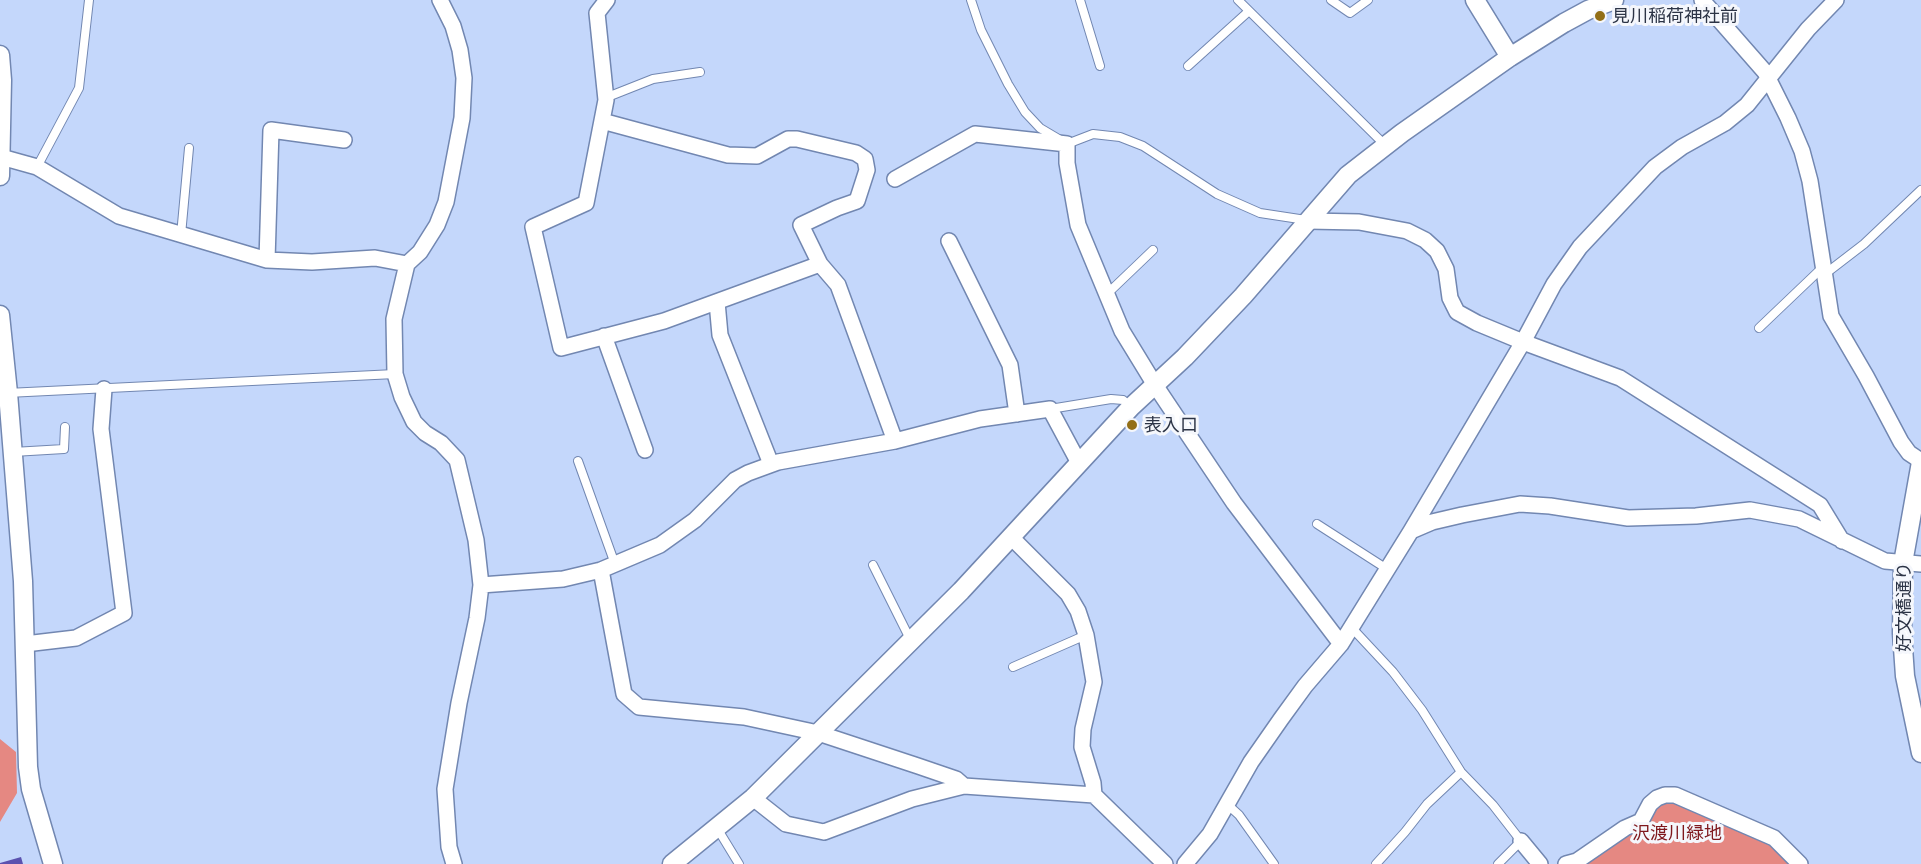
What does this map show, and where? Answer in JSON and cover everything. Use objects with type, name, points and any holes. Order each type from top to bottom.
[{"type":"street","points":[[440,0],[453,26],[460,50],[464,78],[462,118],[446,202],[437,225],[420,252],[407,264],[394,319],[395,374],[402,398],[414,422],[425,433],[441,443],[457,460],[476,540],[481,585],[445,789],[449,847],[454,864]]},
{"type":"street","points":[[607,0],[597,13],[605,98],[586,203],[533,227],[561,348],[664,321],[820,264]]},
{"type":"street","points":[[1475,0],[1510,57]]},
{"type":"street","points":[[672,864],[753,798],[1012,538],[1131,407],[1185,357],[1243,296],[1348,175],[1510,57],[1564,23],[1614,0]]},
{"type":"street","points":[[1702,0],[1765,72],[1802,152],[1810,181],[1831,316],[1901,442],[1909,453],[1921,461]]},
{"type":"street","points":[[1185,864],[1210,834],[1251,762],[1281,719],[1305,686],[1341,644],[1523,342],[1554,284],[1580,247],[1655,167],[1682,147],[1725,123],[1747,105],[1808,29],[1836,0]]},
{"type":"street","points":[[0,55],[0,176]]},
{"type":"street","points":[[602,121],[728,155],[757,156],[788,139],[797,139],[856,153],[865,159],[867,170],[857,201],[801,225],[820,264],[838,285],[895,441]]},
{"type":"street","points":[[267,260],[272,130],[344,140]]},
{"type":"street","points":[[895,179],[975,134],[1067,144],[1067,163],[1078,225],[1086,249],[1122,331],[1155,385],[1234,503],[1341,644]]},
{"type":"street","points":[[1,157],[37,167],[119,216],[267,260],[312,262],[375,258],[407,264]]},
{"type":"street","points":[[1308,220],[1359,222],[1407,231],[1425,240],[1437,251],[1446,269],[1450,298],[1457,312],[1523,342],[1620,378],[1820,505],[1842,541]]},
{"type":"street","points":[[949,241],[1011,365],[1017,414]]},
{"type":"street","points":[[717,302],[720,335],[771,464]]},
{"type":"street","points":[[0,315],[4,394],[13,452],[11,475],[23,581],[27,746],[31,789],[53,864]]},
{"type":"street","points":[[604,336],[645,450]]},
{"type":"street","points":[[25,644],[76,638],[124,613],[101,429],[104,389]]},
{"type":"street","points":[[481,585],[563,579],[608,567],[660,545],[695,520],[735,480],[748,472],[771,464],[895,441],[980,419],[1050,409],[1079,463]]},
{"type":"street","name":"好文橋通り","points":[[1921,461],[1912,564],[1902,633],[1905,676],[1921,753]]},
{"type":"street","points":[[1411,531],[1432,522],[1520,504],[1550,506],[1628,518],[1696,516],[1750,510],[1799,519],[1885,561],[1912,564]]},
{"type":"street","points":[[1012,538],[1068,594],[1078,611],[1086,635],[1094,682],[1083,729],[1082,747],[1094,783],[1094,795]]},
{"type":"street","points":[[608,567],[624,694],[639,707],[744,717],[818,733],[956,779],[964,786]]},
{"type":"street","points":[[753,798],[786,824],[824,832],[912,799],[964,786],[1094,795],[1165,864]]},
{"type":"street","points":[[1566,864],[1576,861],[1625,828],[1641,821],[1650,804],[1657,798],[1675,795],[1774,838],[1800,864]]},
{"type":"street","points":[[1521,841],[1540,864]]},
{"type":"lane","points":[[37,167],[79,88],[89,0]]},
{"type":"lane","points":[[971,0],[981,30],[1008,84],[1025,112],[1040,128],[1067,144],[1093,134],[1120,137],[1143,146],[1217,194],[1260,213],[1308,220]]},
{"type":"lane","points":[[1080,0],[1100,66]]},
{"type":"lane","points":[[1238,0],[1386,146]]},
{"type":"lane","points":[[1331,0],[1350,13],[1368,0]]},
{"type":"lane","points":[[1188,66],[1249,11]]},
{"type":"lane","points":[[605,98],[653,79],[700,72]]},
{"type":"lane","points":[[181,235],[189,148]]},
{"type":"lane","points":[[1759,328],[1824,271],[1864,244],[1921,190]]},
{"type":"lane","points":[[1107,294],[1153,250]]},
{"type":"lane","points":[[4,394],[395,374]]},
{"type":"lane","points":[[1050,409],[1112,399],[1123,400],[1131,407]]},
{"type":"lane","points":[[13,452],[64,449],[65,427]]},
{"type":"lane","points":[[578,461],[608,567]]},
{"type":"lane","points":[[1317,524],[1387,569]]},
{"type":"lane","points":[[873,565],[911,640]]},
{"type":"lane","points":[[1351,627],[1400,681],[1422,710],[1461,772],[1493,805],[1521,841],[1498,864]]},
{"type":"lane","points":[[1012,667],[1086,635]]},
{"type":"lane","points":[[1376,864],[1427,804],[1461,772]]},
{"type":"lane","points":[[1228,805],[1239,815],[1275,864]]},
{"type":"lane","points":[[717,828],[739,864]]},
{"type":"green space","points":[[0,739],[16,752],[17,793],[0,822]]},
{"type":"green space","name":"沢渡川緑地","points":[[1675,798],[1771,841],[1795,864],[1584,864],[1645,824],[1661,804]]},
{"type":"building","points":[[21,857],[23,864],[0,864],[0,863]]},
{"type":"place","name":"見川稲荷神社前","points":[[1600,16]]},
{"type":"place","name":"表入口","points":[[1132,425]]}]
